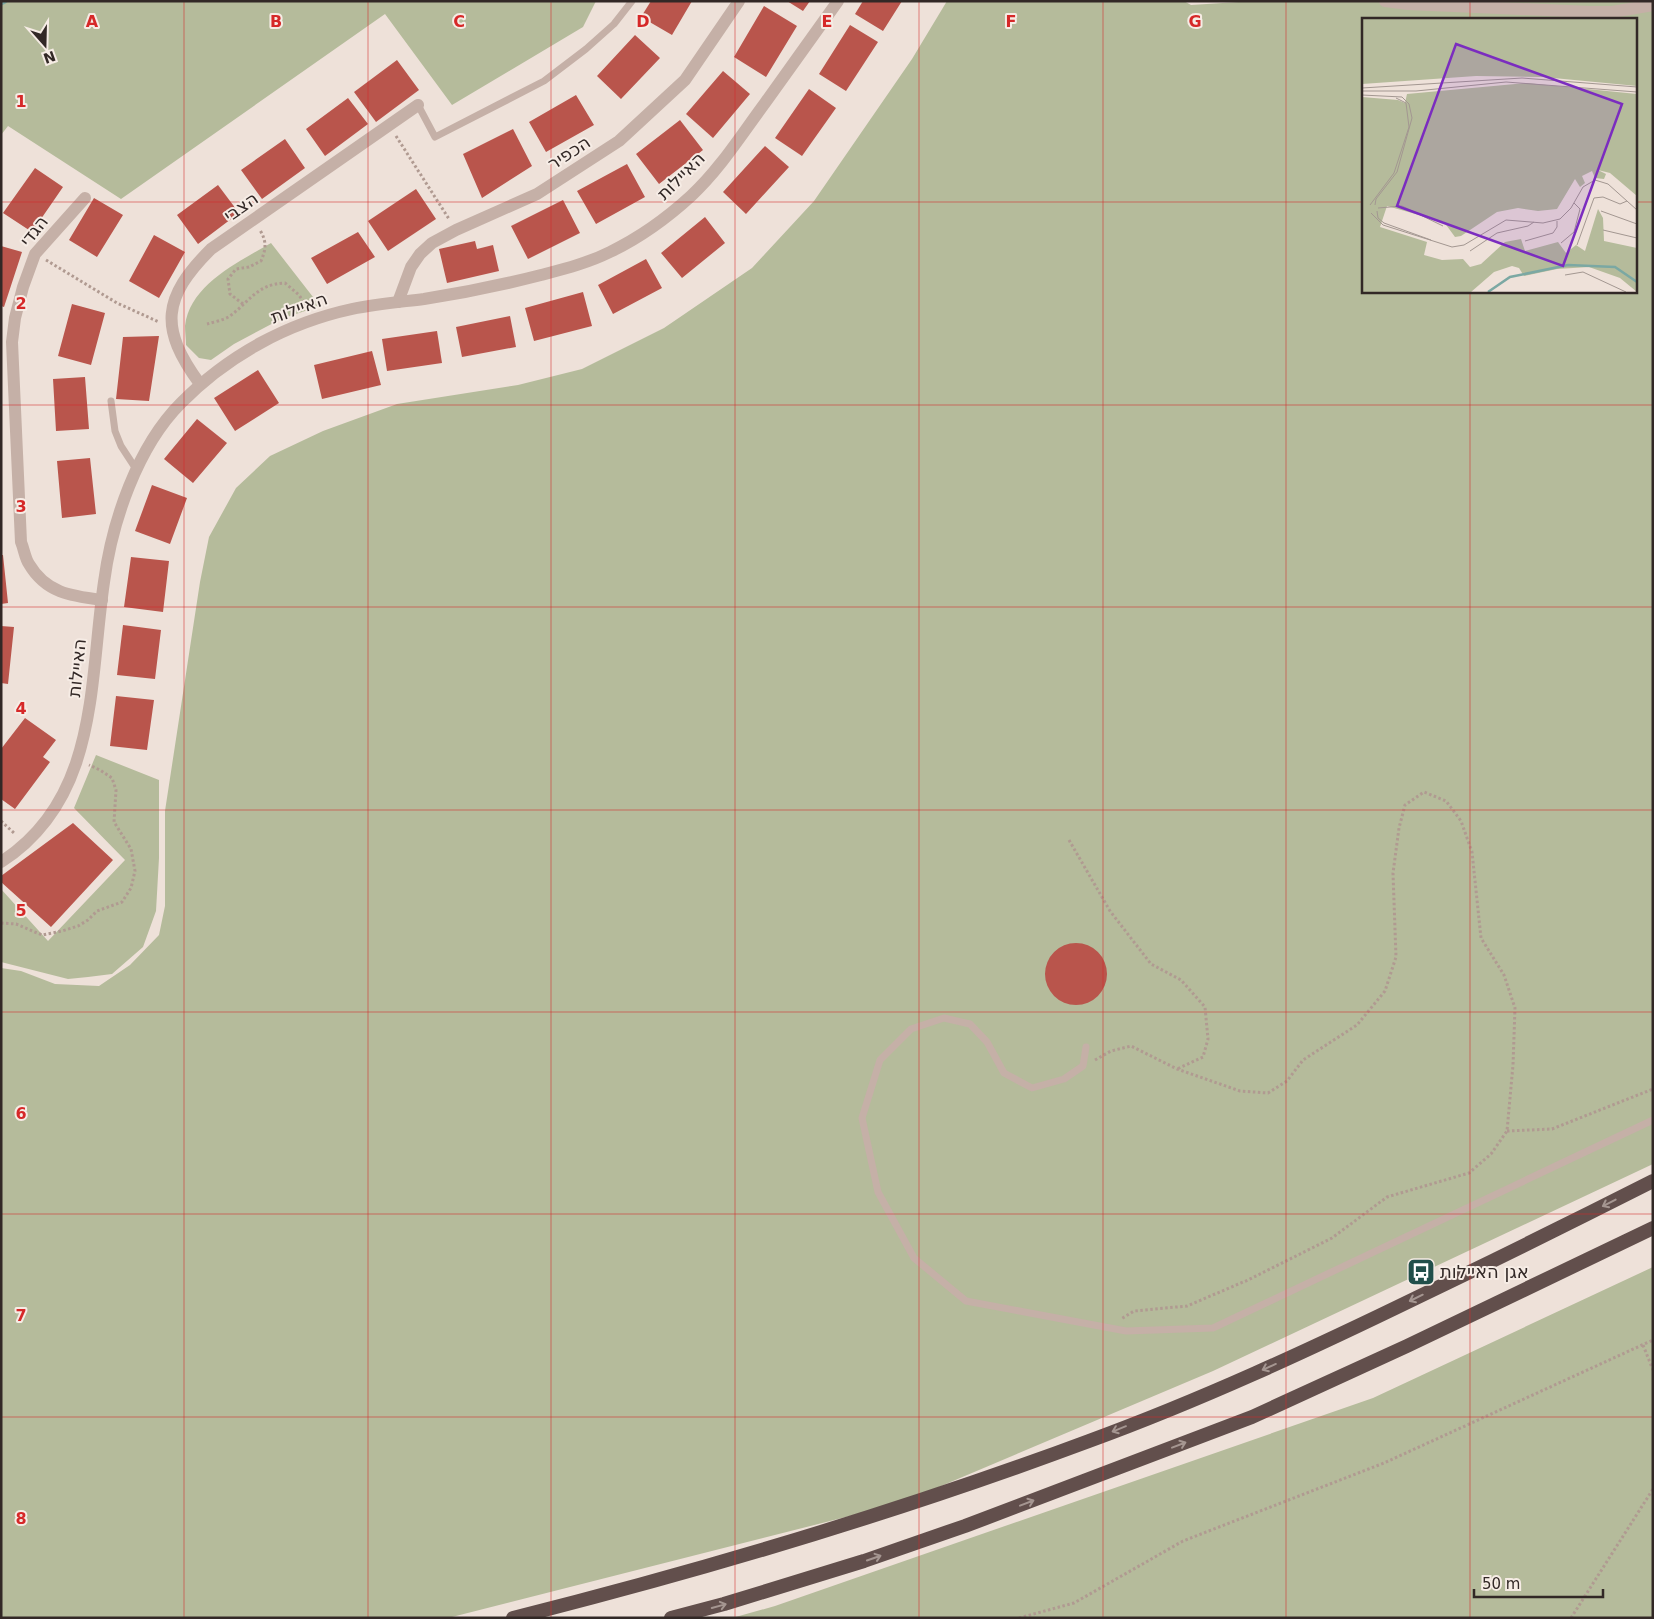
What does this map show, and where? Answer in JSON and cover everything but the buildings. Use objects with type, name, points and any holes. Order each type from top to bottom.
[{"type":"highway","points":[[514,1618],[731,1560],[898,1507],[1091,1441],[1219,1389],[1343,1334],[1653,1181]]},
{"type":"highway","points":[[671,1618],[864,1562],[965,1526],[1252,1417],[1408,1346],[1653,1228]]},
{"type":"street","name":"הכפיר","points":[[398,302],[409,272],[420,254],[432,243],[456,230],[537,194],[619,142],[685,80],[739,1]]},
{"type":"street","name":"האיילות","points":[[1,862],[18,851],[43,827],[62,798],[78,760],[92,699],[110,544],[136,469],[177,406],[207,377],[241,354],[271,337],[316,319],[352,309],[447,295],[502,284],[566,268],[608,253],[651,228],[692,195],[727,154],[838,1]]},
{"type":"street","points":[[1385,1],[1408,4],[1534,5],[1612,12],[1653,5]]},
{"type":"street","name":"הצבי","points":[[200,384],[186,365],[176,345],[171,328],[171,311],[180,288],[196,265],[211,249],[418,105]]},
{"type":"street","name":"הגדי","points":[[85,198],[35,254],[22,287],[12,342],[22,542],[28,563],[41,579],[53,589],[71,596],[102,600]]},
{"type":"lane","points":[[418,105],[435,137],[544,81],[586,49],[614,24],[632,1]]},
{"type":"lane","points":[[111,401],[115,431],[121,446],[136,469]]},
{"type":"lane","points":[[1086,1047],[1083,1066],[1064,1079],[1032,1088],[1004,1073],[987,1042],[970,1024],[944,1018],[912,1029],[880,1060],[862,1118],[878,1192],[914,1258],[966,1300],[1126,1331],[1213,1328],[1653,1120]]},
{"type":"path","points":[[389,125],[456,230]]},
{"type":"path","points":[[242,304],[230,294],[228,279],[236,269],[250,267],[261,261],[266,250],[266,239],[253,220]]},
{"type":"path","points":[[35,254],[117,303],[171,328]]},
{"type":"path","points":[[208,324],[228,318],[262,288],[274,283],[285,283],[299,295],[316,319]]},
{"type":"path","points":[[1,923],[16,924],[42,935],[78,926],[97,911],[122,902],[131,888],[135,871],[131,849],[114,822],[116,790],[112,778],[78,760]]},
{"type":"path","points":[[1083,1066],[1111,1051],[1131,1046],[1177,1069],[1240,1091],[1268,1093],[1287,1081],[1303,1060],[1357,1025],[1385,991],[1396,957],[1393,873],[1399,828],[1405,805],[1424,792],[1446,801],[1461,821],[1472,852],[1481,938],[1504,975],[1515,1008],[1514,1065],[1507,1131],[1491,1154],[1469,1173],[1387,1197],[1332,1238],[1248,1280],[1187,1306],[1134,1311],[1105,1327]]},
{"type":"path","points":[[1069,840],[1110,911],[1151,964],[1181,980],[1205,1007],[1208,1039],[1203,1057],[1177,1069]]},
{"type":"path","points":[[1507,1131],[1552,1129],[1653,1088]]},
{"type":"path","points":[[1019,1618],[1074,1603],[1183,1541],[1384,1463],[1653,1340]]},
{"type":"path","points":[[1642,1346],[1653,1370]]},
{"type":"path","points":[[1571,1618],[1653,1489]]},
{"type":"green space","points":[[1,1],[596,1],[583,27],[452,105],[385,14],[121,199],[8,126],[1,135]]},
{"type":"green space","points":[[947,1],[1184,1],[1191,5],[1254,1],[1653,1],[1653,1164],[1213,1371],[901,1503],[448,1618],[1,1618],[1,968],[21,971],[55,984],[99,986],[130,965],[159,935],[165,906],[165,811],[200,582],[209,537],[236,488],[270,456],[323,431],[397,404],[518,385],[582,369],[664,328],[752,268],[814,201],[912,59]]},
{"type":"green space","points":[[271,243],[320,306],[281,319],[234,344],[211,360],[199,358],[186,345],[185,331],[189,311],[196,298],[218,276]]},
{"type":"green space","points":[[96,755],[159,780],[159,858],[156,911],[143,947],[112,974],[88,977],[68,979],[1,962],[1,889],[48,941],[125,860],[74,808]]},
{"type":"green space","points":[[1653,1267],[1653,1618],[732,1618],[775,1606],[1373,1398]]},
{"type":"waterway","points":[[1,3],[5,1]]},
{"type":"place","name":"אגן האיילות","points":[[1421,1272]]}]
